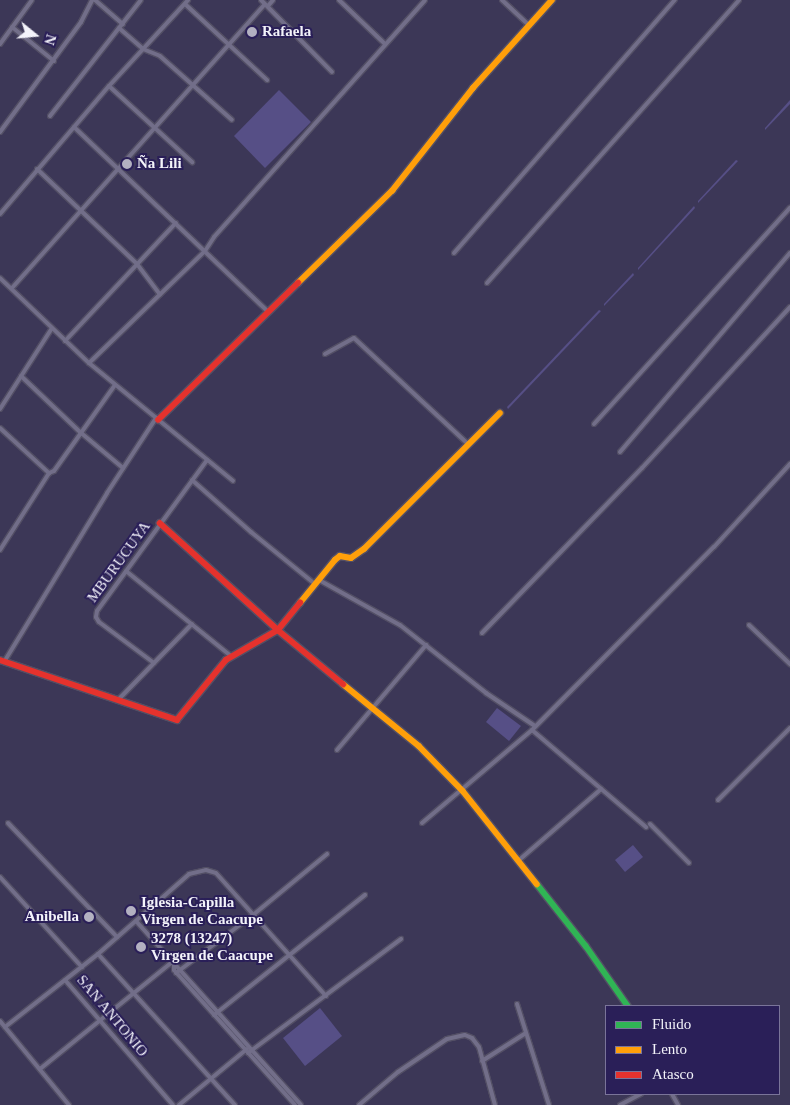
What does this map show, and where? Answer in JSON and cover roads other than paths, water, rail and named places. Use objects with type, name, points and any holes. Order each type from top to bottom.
[{"type":"street","points":[[0,44],[32,0]]},
{"type":"street","points":[[0,132],[54,61],[94,0],[123,24]]},
{"type":"street","points":[[50,116],[141,0]]},
{"type":"street","points":[[261,0],[332,72]]},
{"type":"street","points":[[12,288],[229,45],[266,5],[273,0]]},
{"type":"street","points":[[339,0],[385,44]]},
{"type":"street","points":[[415,0],[420,5]]},
{"type":"street","points":[[89,363],[205,251],[214,237],[425,0]]},
{"type":"street","points":[[502,0],[530,26]]},
{"type":"street","points":[[500,413],[364,549],[351,558],[339,557],[278,630],[231,656],[178,720],[2,661],[123,468],[157,419],[392,192],[473,88],[552,0]]},
{"type":"street","points":[[454,253],[675,0]]},
{"type":"street","points":[[487,283],[739,0]]},
{"type":"street","points":[[0,214],[109,86],[186,2],[267,80]]},
{"type":"street","points":[[12,27],[54,61]]},
{"type":"street","points":[[119,28],[143,49],[160,56],[232,120]]},
{"type":"street","points":[[109,86],[192,162]]},
{"type":"street","points":[[74,127],[268,312]]},
{"type":"street","points":[[37,169],[137,264],[160,294]]},
{"type":"street","points":[[594,424],[790,208]]},
{"type":"street","points":[[65,341],[176,223]]},
{"type":"street","points":[[620,452],[790,253]]},
{"type":"street","points":[[0,278],[114,385],[234,481]]},
{"type":"street","points":[[482,633],[642,468],[790,307]]},
{"type":"street","points":[[0,408],[52,328]]},
{"type":"street","points":[[325,354],[354,338],[468,444]]},
{"type":"street","points":[[21,376],[80,432],[123,468]]},
{"type":"street","points":[[0,550],[49,473],[54,471],[114,385]]},
{"type":"street","points":[[0,428],[49,473]]},
{"type":"street","name":"MBURUCUYA","points":[[154,663],[96,617],[98,608],[207,460]]},
{"type":"street","points":[[422,823],[462,791],[533,728],[714,547],[790,464]]},
{"type":"street","points":[[192,480],[251,532],[317,582],[400,625],[533,728],[646,827]]},
{"type":"street","points":[[160,524],[278,630],[419,746],[462,791],[586,946],[627,1005]]},
{"type":"street","points":[[126,571],[231,656]]},
{"type":"street","points":[[118,700],[192,624]]},
{"type":"street","points":[[749,625],[790,664]]},
{"type":"street","points":[[337,750],[426,645]]},
{"type":"street","points":[[718,800],[790,728]]},
{"type":"street","points":[[518,861],[601,789]]},
{"type":"street","points":[[8,823],[117,937]]},
{"type":"street","points":[[650,824],[689,863]]},
{"type":"street","points":[[178,972],[253,915],[327,854]]},
{"type":"street","points":[[82,967],[189,874],[206,870],[216,873],[326,996]]},
{"type":"street","name":"SAN ANTONIO","points":[[0,877],[82,967],[65,980],[173,1105]]},
{"type":"street","points":[[215,1013],[365,894]]},
{"type":"street","points":[[136,922],[295,1105]]},
{"type":"street","points":[[179,1105],[248,1050],[326,996],[401,939]]},
{"type":"street","points":[[98,954],[235,1105]]},
{"type":"street","points":[[40,1069],[98,1020],[173,963]]},
{"type":"street","points":[[5,1027],[65,980]]},
{"type":"street","points":[[517,1004],[549,1105]]},
{"type":"street","points":[[0,1020],[69,1105]]},
{"type":"street","points":[[482,1061],[526,1033]]},
{"type":"street","points":[[359,1105],[398,1072],[451,1037],[465,1035],[472,1038],[478,1047],[495,1105]]},
{"type":"street","points":[[248,1050],[301,1105]]},
{"type":"street","points":[[620,1105],[639,1095]]},
{"type":"place","name":"Rafaela","points":[[252,32]]},
{"type":"place","name":"Ña Lili","points":[[127,164]]},
{"type":"place","name":"Iglesia-Capilla Virgen de Caacupe","points":[[131,911]]},
{"type":"place","name":"Anibella","points":[[89,917]]},
{"type":"place","name":"3278 (13247) Virgen de Caacupe","points":[[141,947]]}]
